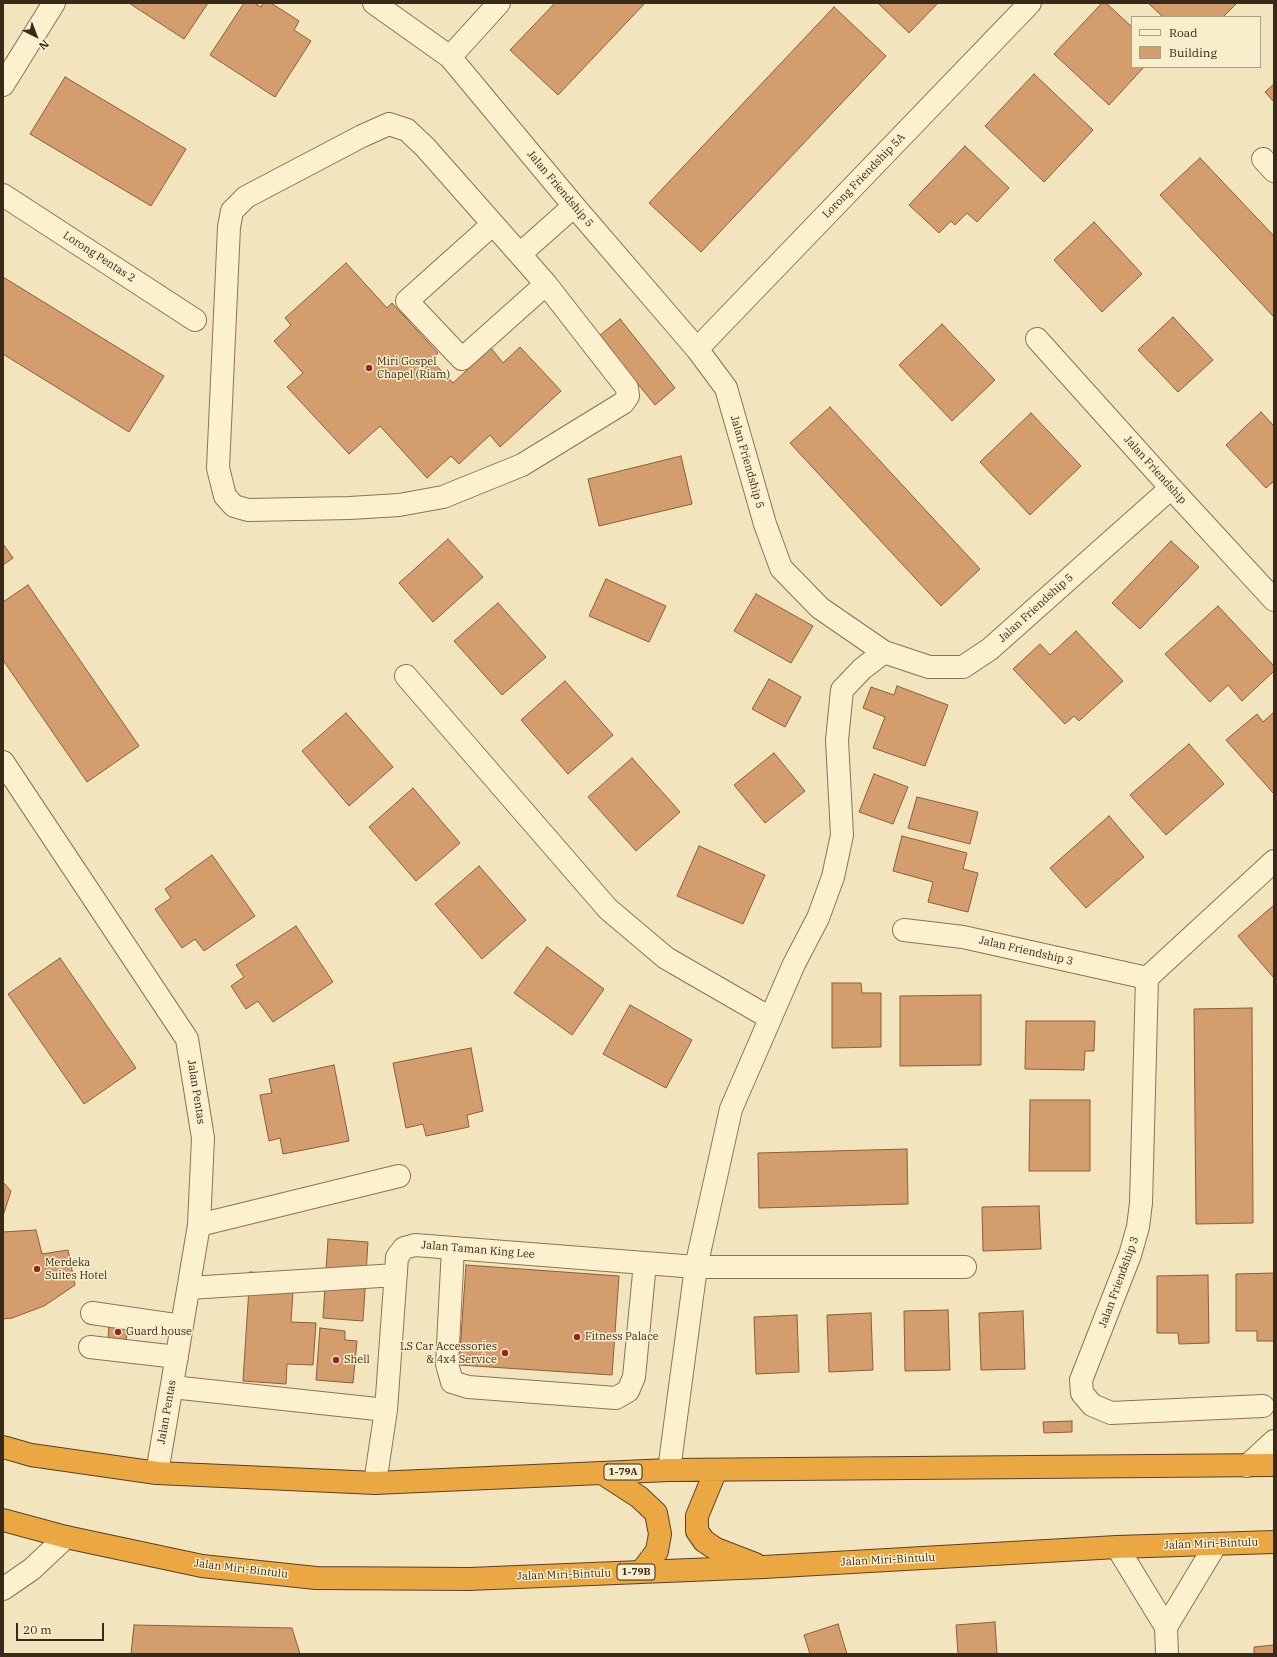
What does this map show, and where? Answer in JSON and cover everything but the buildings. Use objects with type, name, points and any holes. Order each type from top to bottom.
[{"type":"highway","name":"1-79A","points":[[3,1447],[31,1455],[157,1473],[375,1483],[669,1470],[1274,1465]]},
{"type":"highway","points":[[716,1470],[697,1516],[697,1531],[704,1541],[716,1549],[764,1567]]},
{"type":"highway","points":[[602,1473],[639,1497],[656,1513],[660,1534],[657,1551],[641,1572]]},
{"type":"highway","name":"Jalan Miri-Bintulu","points":[[3,1520],[66,1537],[202,1566],[316,1578],[469,1579],[764,1567],[1117,1547],[1274,1542]]},
{"type":"street","points":[[3,85],[54,3]]},
{"type":"street","name":"Jalan Friendship 5","points":[[374,3],[450,57],[574,206],[697,349],[726,388],[765,524],[781,568],[820,608],[884,652],[929,666],[963,667],[990,649],[1171,488]]},
{"type":"street","points":[[450,57],[499,3]]},
{"type":"street","name":"Lorong Friendship 5A","points":[[697,349],[1030,3]]},
{"type":"street","points":[[389,124],[407,130],[425,147],[493,224],[546,284],[627,388],[628,396],[623,403],[522,465],[443,497],[399,505],[350,508],[248,510],[234,506],[225,496],[218,468],[229,227],[232,210],[246,197],[362,136],[389,124]]},
{"type":"street","name":"Lorong Pentas 2","points":[[3,195],[195,320]]},
{"type":"street","points":[[520,254],[574,206]]},
{"type":"street","points":[[493,224],[407,301],[462,359],[546,284]]},
{"type":"street","name":"Jalan Friendship","points":[[1037,339],[1274,600]]},
{"type":"street","points":[[669,1470],[696,1267],[731,1109],[794,964],[818,918],[834,870],[842,835],[837,740],[842,690],[862,669],[884,652]]},
{"type":"street","points":[[406,676],[608,909],[666,958],[770,1018]]},
{"type":"street","name":"Jalan Pentas","points":[[3,762],[187,1038],[203,1138],[199,1225],[157,1473]]},
{"type":"street","points":[[1147,978],[1274,861]]},
{"type":"street","name":"Jalan Friendship 3","points":[[904,930],[963,937],[1147,978],[1141,1203],[1138,1227],[1130,1255],[1081,1380],[1082,1394],[1092,1405],[1111,1412],[1263,1406]]},
{"type":"street","points":[[199,1225],[399,1176]]},
{"type":"street","name":"Jalan Taman King Lee","points":[[375,1483],[386,1410],[397,1257],[404,1248],[415,1245],[696,1267],[965,1267]]},
{"type":"street","points":[[453,1248],[447,1364],[452,1382],[468,1387],[616,1398],[628,1391],[634,1377],[645,1263]]},
{"type":"street","points":[[189,1288],[396,1275]]},
{"type":"street","points":[[92,1314],[182,1326]]},
{"type":"street","points":[[90,1348],[177,1357]]},
{"type":"street","points":[[172,1387],[386,1410]]},
{"type":"street","points":[[1247,1466],[1274,1441]]},
{"type":"street","points":[[3,1589],[32,1569],[66,1537]]},
{"type":"street","points":[[1166,1627],[1216,1544]]},
{"type":"street","points":[[1117,1547],[1166,1627],[1168,1654]]},
{"type":"place","name":"Miri Gospel Chapel (Riam)","points":[[369,368]]},
{"type":"place","name":"Merdeka Suites Hotel","points":[[37,1269]]},
{"type":"place","name":"Guard house","points":[[118,1332]]},
{"type":"place","name":"Fitness Palace","points":[[577,1337]]},
{"type":"place","name":"LS Car Accessories & 4x4 Service","points":[[505,1353]]},
{"type":"place","name":"Shell","points":[[336,1360]]}]
